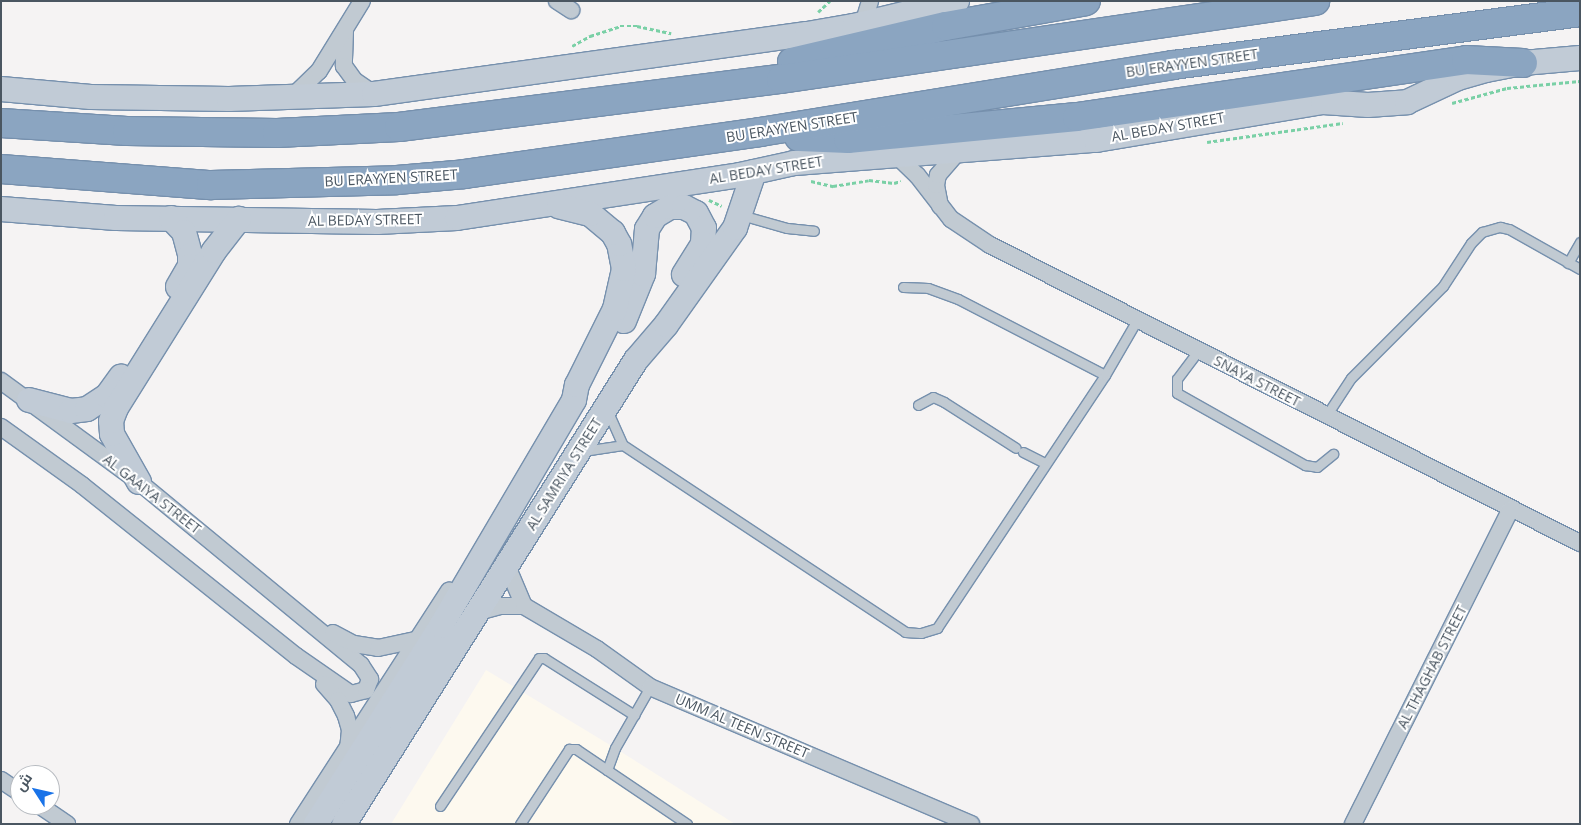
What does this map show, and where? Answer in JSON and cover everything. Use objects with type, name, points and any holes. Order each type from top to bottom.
[{"type":"highway","points":[[733,85],[759,73],[810,57],[946,26],[1086,1]]},
{"type":"highway","points":[[1,123],[127,131],[338,131],[399,127],[733,85],[1315,1]]},
{"type":"highway","name":"BU ERAYYEN STREET","points":[[1,168],[211,185],[397,180],[520,168],[760,132],[1173,65],[1580,12]]},
{"type":"highway","points":[[760,132],[827,140],[1077,116],[1466,60],[1523,63]]},
{"type":"main road","points":[[1,89],[101,97],[292,97],[374,94],[863,24],[957,1]]},
{"type":"main road","points":[[1523,63],[1580,58]]},
{"type":"main road","name":"AL BEDAY STREET","points":[[1,209],[171,218],[377,222],[457,218],[754,172],[794,163],[1096,140],[1323,102],[1368,104],[1408,102],[1458,78],[1523,63]]},
{"type":"main road","name":"AL SAMRIYA STREET","points":[[344,824],[636,360],[729,238],[740,214],[754,172]]},
{"type":"main road","name":"AL SAMRIYA STREET","points":[[316,824],[441,626],[574,400],[577,385],[615,308],[622,286],[622,256],[613,233],[590,214],[550,204]]},
{"type":"main road","points":[[574,400],[635,298],[643,274],[647,232],[651,221],[665,208],[684,207],[698,214],[702,222],[702,244],[650,326],[636,360]]},
{"type":"main road","points":[[29,400],[79,411],[98,403],[116,385],[190,266],[184,232],[171,218]]},
{"type":"main road","points":[[139,482],[112,434],[111,421],[116,408],[214,251],[239,219]]},
{"type":"street","points":[[292,97],[314,77],[362,1]]},
{"type":"street","points":[[557,1],[571,10]]},
{"type":"street","points":[[863,24],[870,1]]},
{"type":"street","points":[[346,26],[342,49],[344,66],[355,81],[374,94]]},
{"type":"street","points":[[940,208],[936,192],[938,175],[959,150]]},
{"type":"street","name":"SNAYA STREET","points":[[897,156],[917,175],[940,208],[963,228],[990,245],[1580,543]]},
{"type":"street","name":"AL GAAIYA STREET","points":[[1,381],[139,482],[299,613],[366,670],[369,685],[362,693],[351,694],[296,656],[74,479],[1,427]]},
{"type":"street","name":"AL SAMRIYA STREET","points":[[298,824],[348,751],[520,474],[543,452]]},
{"type":"street","name":"AL THAGHAB STREET","points":[[1353,824],[1511,509]]},
{"type":"street","points":[[478,612],[500,606],[524,606],[507,566]]},
{"type":"street","name":"UMM AL TEEN STREET","points":[[524,606],[597,649],[650,687],[971,824]]},
{"type":"street","name":"AL GAAIYA STREET","points":[[299,613],[343,639],[366,647],[390,648],[416,640]]},
{"type":"street","name":"AL GAAIYA STREET","points":[[296,656],[338,700],[349,726],[348,751]]},
{"type":"street","name":"AL SAMRIYA STREET","points":[[354,824],[372,778]]},
{"type":"street","points":[[54,815],[67,824]]},
{"type":"lane","points":[[740,214],[787,228],[814,231]]},
{"type":"lane","points":[[1326,416],[1351,378],[1443,286],[1471,243],[1482,232],[1500,227],[1509,229],[1580,270]]},
{"type":"lane","points":[[1568,263],[1580,242]]},
{"type":"lane","points":[[903,287],[928,288],[958,299],[1105,375]]},
{"type":"lane","points":[[606,407],[622,445],[905,632],[921,633],[937,628],[1105,375],[1137,320]]},
{"type":"lane","points":[[1198,351],[1177,379],[1178,393],[1305,465],[1317,467],[1333,454]]},
{"type":"lane","points":[[918,406],[933,397],[944,402],[1045,464]]},
{"type":"lane","points":[[577,452],[622,445]]},
{"type":"lane","points":[[440,806],[539,658],[544,658],[634,715]]},
{"type":"lane","points":[[607,770],[650,687]]},
{"type":"lane","points":[[520,824],[569,749],[576,749],[687,824]]},
{"type":"path","points":[[815,14],[830,1]]},
{"type":"path","points":[[569,48],[590,36],[620,26],[638,26],[677,34]]},
{"type":"shaded area","points":[[486,670],[615,748],[735,824],[391,824]]}]
